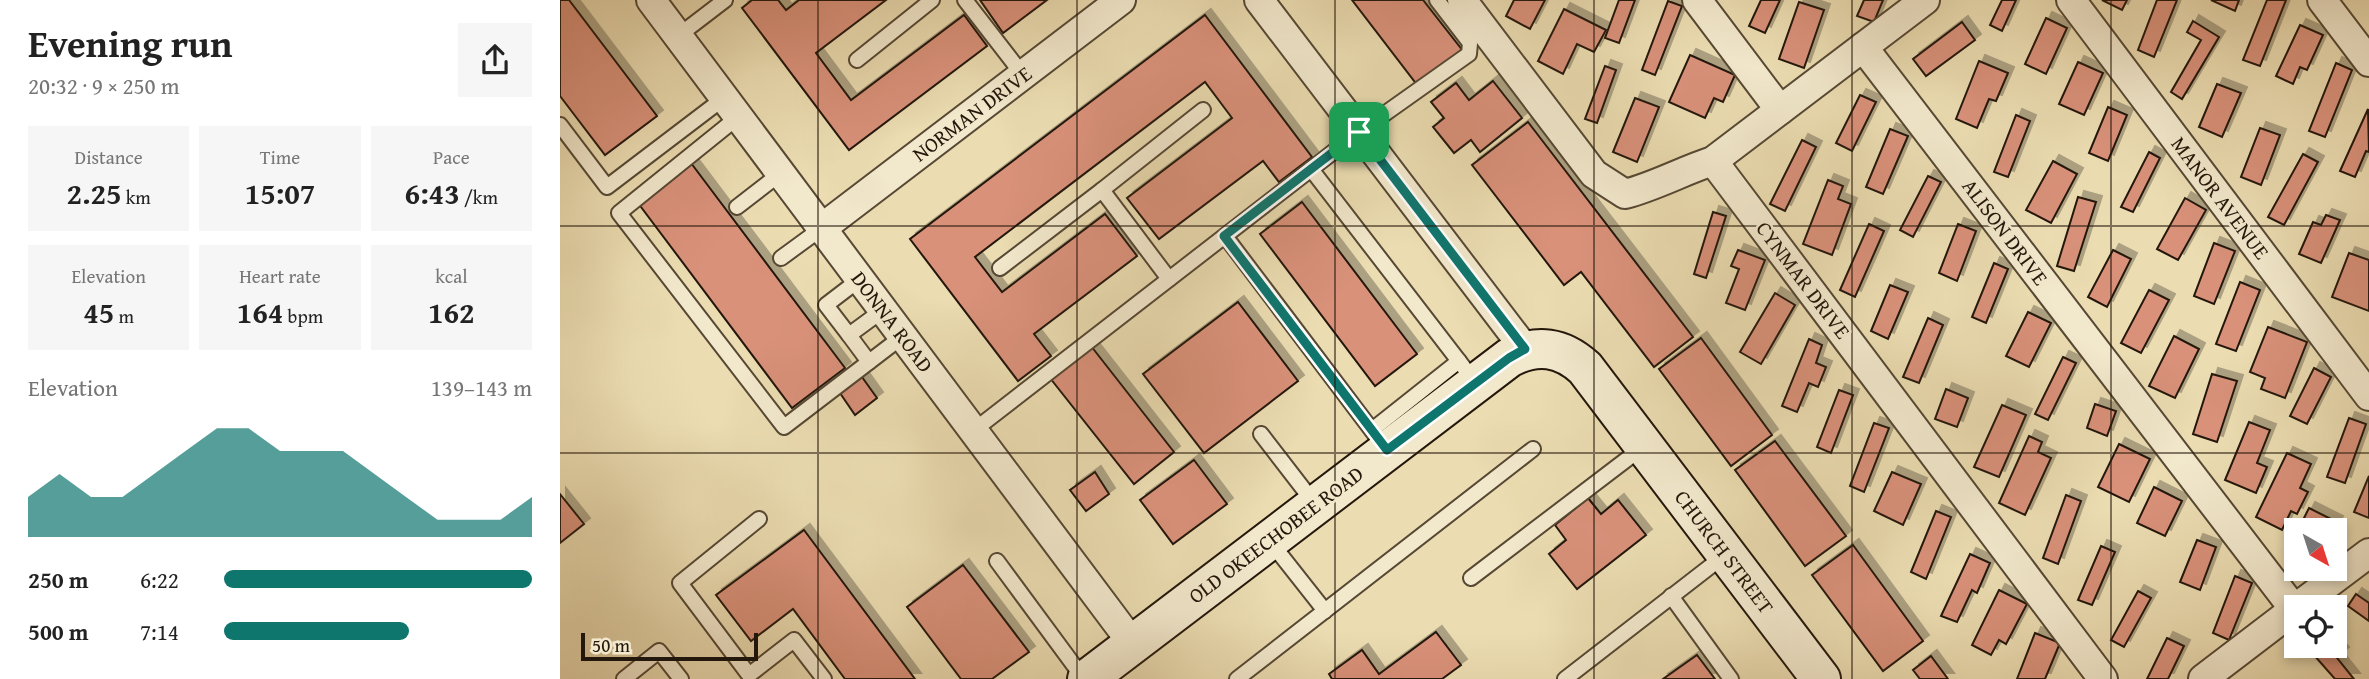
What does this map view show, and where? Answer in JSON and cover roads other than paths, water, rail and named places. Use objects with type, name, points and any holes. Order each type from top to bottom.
[{"type":"street","name":"DONNA ROAD","points":[[651,0],[1133,645]]},
{"type":"street","name":"NORMAN DRIVE","points":[[821,228],[1121,0]]},
{"type":"street","points":[[1259,0],[1525,349],[1557,349],[1572,356],[1636,436]]},
{"type":"street","points":[[1462,0],[1594,174],[1625,194],[1655,187],[1685,170],[1713,161],[1925,0]]},
{"type":"street","points":[[1697,0],[1780,110]]},
{"type":"street","name":"MANOR AVENUE","points":[[2071,0],[2369,396]]},
{"type":"street","points":[[2322,0],[2369,62]]},
{"type":"street","name":"ALISON DRIVE","points":[[1863,47],[2286,595]]},
{"type":"street","name":"CYNMAR DRIVE","points":[[1713,161],[2103,679]]},
{"type":"street","name":"OLD OKEECHOBEE ROAD","points":[[1086,679],[1316,505],[1379,440],[1468,372],[1525,349]]},
{"type":"street","name":"CHURCH STREET","points":[[1636,436],[1821,679]]},
{"type":"street","points":[[2313,595],[2369,553]]},
{"type":"street","points":[[2203,679],[2284,617]]},
{"type":"lane","points":[[678,36],[725,0]]},
{"type":"lane","points":[[857,60],[932,0]]},
{"type":"lane","points":[[965,0],[1023,75]]},
{"type":"lane","points":[[973,431],[1359,132],[1469,54],[1470,43],[1437,0]]},
{"type":"lane","points":[[560,125],[607,187],[731,107]]},
{"type":"lane","points":[[731,107],[619,213],[783,427],[902,336]]},
{"type":"lane","points":[[1000,268],[1203,110]]},
{"type":"lane","points":[[1311,169],[1468,372]]},
{"type":"lane","points":[[737,207],[781,173]]},
{"type":"lane","points":[[1101,190],[1169,279]]},
{"type":"lane","points":[[781,258],[821,228]]},
{"type":"lane","points":[[1224,236],[1379,440]]},
{"type":"lane","points":[[860,279],[827,305],[869,362]]},
{"type":"lane","points":[[849,335],[883,310]]},
{"type":"lane","points":[[1261,434],[1316,505]]},
{"type":"lane","points":[[1471,578],[1636,436]]},
{"type":"lane","points":[[1237,679],[1533,449]]},
{"type":"lane","points":[[759,519],[680,583],[749,675],[794,640],[824,679]]},
{"type":"lane","points":[[1269,540],[1325,611]]},
{"type":"lane","points":[[1565,679],[1726,554]]},
{"type":"lane","points":[[997,561],[1086,679]]},
{"type":"lane","points":[[1671,596],[1731,679]]},
{"type":"lane","points":[[624,679],[659,651],[681,679]]}]
